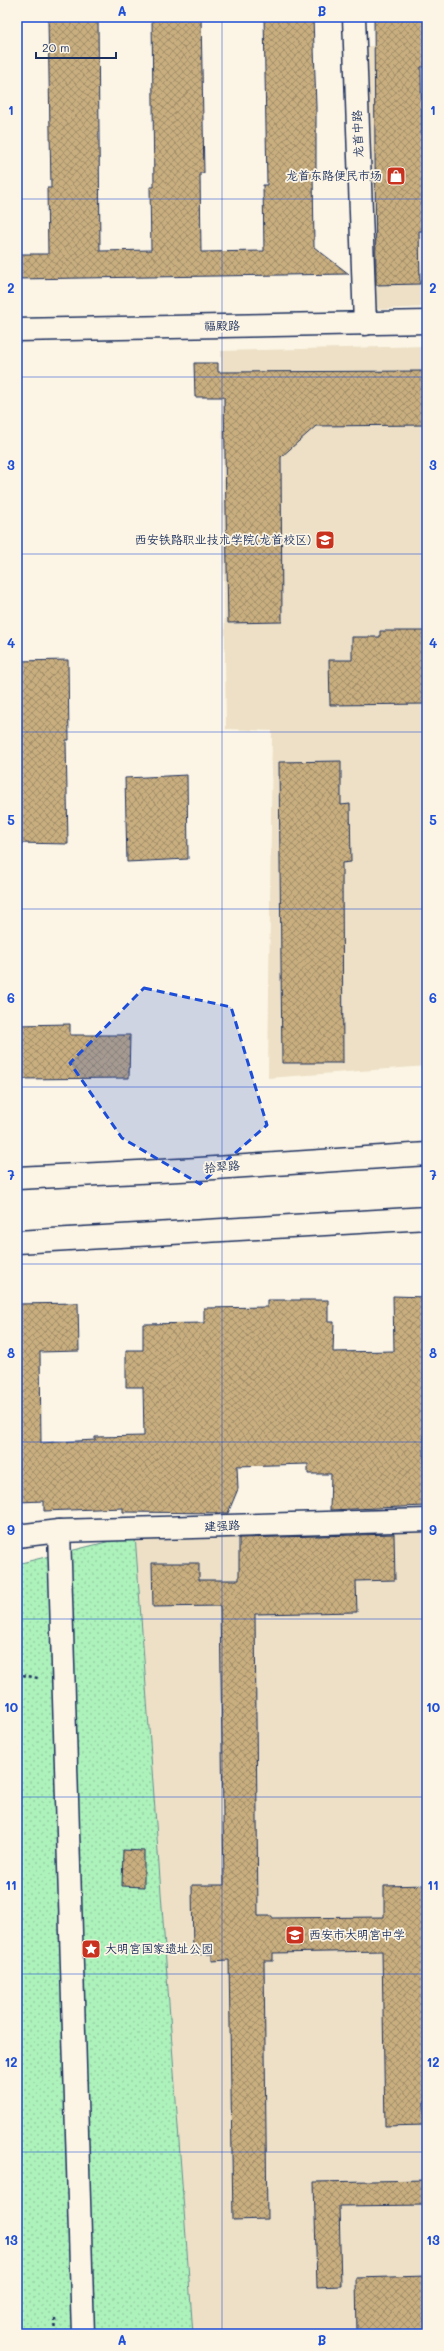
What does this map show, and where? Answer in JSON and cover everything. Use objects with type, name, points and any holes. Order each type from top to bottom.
[{"type":"street","name":"龙首中路","points":[[354,17],[365,324]]},
{"type":"street","name":"福殿路","points":[[17,330],[427,322]]},
{"type":"street","name":"拾翠路","points":[[17,1178],[427,1154]]},
{"type":"street","points":[[17,1242],[427,1218]]},
{"type":"street","name":"建强路","points":[[17,1536],[59,1531],[427,1520]]},
{"type":"street","points":[[59,1531],[83,2334]]},
{"type":"highlighted area","points":[[144,988],[231,1007],[267,1125],[200,1184],[122,1138],[70,1063]]},
{"type":"shaded area","name":"龙首东路便民市场","points":[[362,46],[427,46],[427,307],[367,310]]},
{"type":"shaded area","name":"西安铁路职业技术学院(龙首校区)","points":[[427,346],[427,1066],[268,1078],[272,731],[226,729],[221,351]]},
{"type":"shaded area","name":"西安市大明宫中学","points":[[427,1527],[427,2334],[193,2334],[135,1535]]},
{"type":"green space","name":"大明宫国家遗址公园","points":[[135,1535],[193,2334],[17,2334],[17,1564]]},
{"type":"building","points":[[52,17],[98,17],[100,251],[151,250],[150,187],[154,187],[152,19],[201,17],[204,173],[200,173],[201,252],[264,251],[263,185],[267,185],[264,17],[313,17],[316,107],[316,171],[313,171],[314,247],[349,274],[17,279],[17,254],[48,254],[47,188],[51,188],[48,20],[52,20]]},
{"type":"building","name":"龙首东路便民市场","points":[[374,17],[427,17],[427,67],[421,67],[423,231],[419,231],[420,284],[376,285]]},
{"type":"building","points":[[194,363],[218,363],[218,372],[427,371],[427,425],[316,426],[281,457],[282,622],[228,623],[224,397],[195,397]]},
{"type":"building","points":[[380,631],[427,631],[427,704],[330,705],[329,660],[352,660],[352,637],[380,637]]},
{"type":"building","points":[[68,660],[69,740],[66,740],[68,844],[17,843],[17,661]]},
{"type":"building","points":[[341,761],[341,805],[350,804],[351,862],[342,863],[343,1063],[282,1063],[279,762]]},
{"type":"building","points":[[187,775],[188,859],[127,862],[125,778]]},
{"type":"building","points":[[70,1024],[70,1035],[130,1035],[129,1078],[17,1079],[17,1025]]},
{"type":"building","points":[[393,1296],[427,1297],[427,1436],[424,1435],[425,1506],[330,1510],[331,1474],[308,1474],[308,1464],[237,1466],[238,1489],[228,1513],[123,1512],[123,1508],[44,1511],[44,1501],[18,1502],[17,1304],[78,1303],[79,1351],[40,1352],[41,1443],[95,1440],[95,1437],[144,1436],[143,1387],[126,1387],[126,1350],[143,1350],[143,1324],[204,1323],[204,1308],[267,1307],[267,1300],[328,1300],[328,1322],[334,1322],[333,1352],[394,1351]]},
{"type":"building","points":[[394,1534],[395,1580],[356,1581],[357,1612],[255,1614],[258,1916],[272,1916],[272,1918],[384,1917],[384,1886],[427,1885],[427,2102],[424,2102],[425,2125],[385,2126],[382,1951],[273,1953],[273,1961],[264,1961],[267,2219],[233,2220],[229,1960],[212,1961],[212,1954],[193,1955],[192,1885],[224,1885],[220,1606],[153,1607],[152,1563],[199,1563],[199,1580],[239,1580],[239,1538]]},
{"type":"building","points":[[123,1850],[144,1851],[144,1887],[122,1886]]},
{"type":"building","points":[[427,2180],[427,2205],[339,2206],[341,2286],[317,2287],[314,2182]]},
{"type":"building","points":[[427,2276],[427,2334],[357,2334],[356,2278]]},
{"type":"place","name":"龙首东路便民市场","points":[[396,176]]},
{"type":"place","name":"西安铁路职业技术学院(龙首校区)","points":[[325,540]]},
{"type":"place","name":"西安市大明宫中学","points":[[295,1935]]},
{"type":"place","name":"大明宫国家遗址公园","points":[[91,1949]]}]
